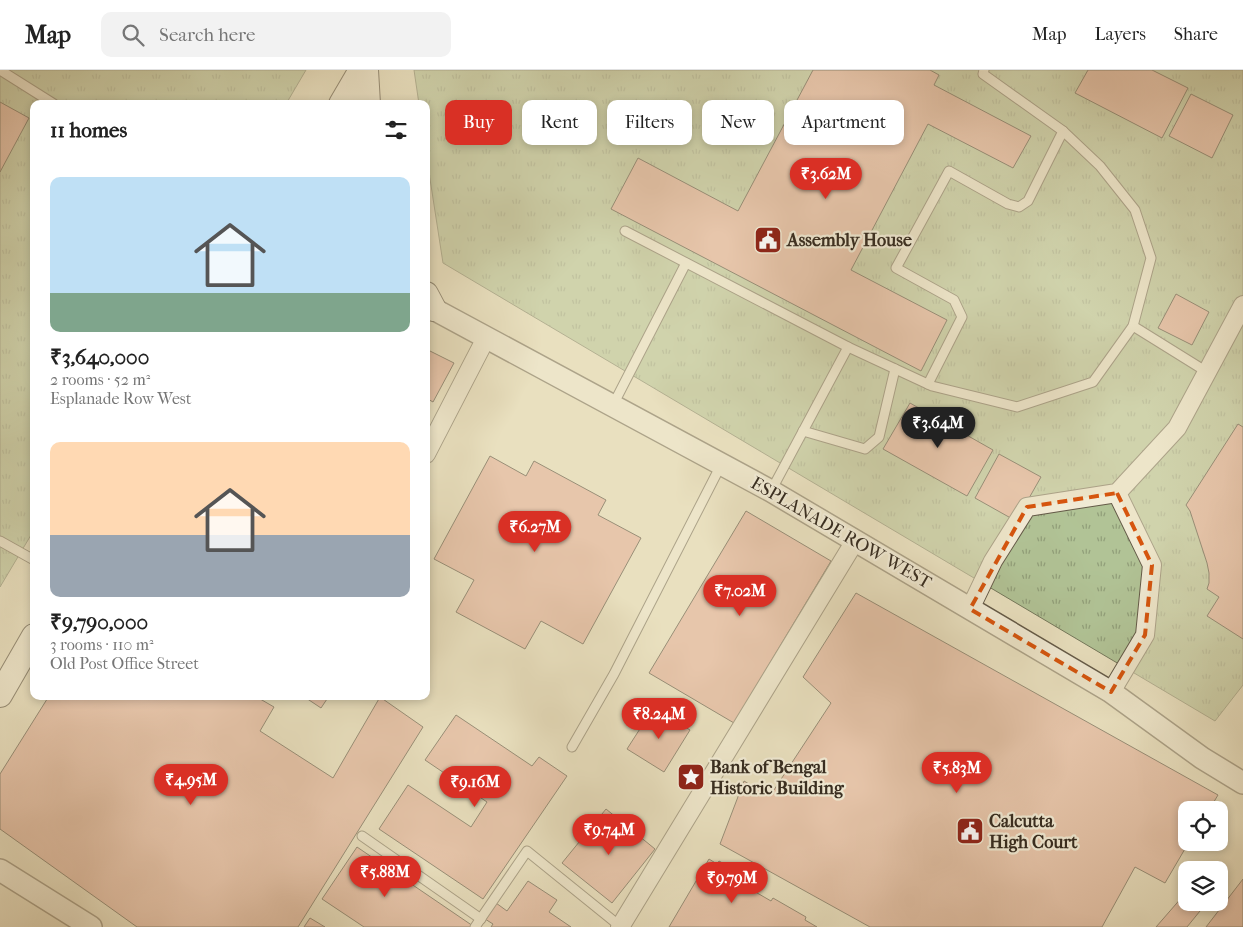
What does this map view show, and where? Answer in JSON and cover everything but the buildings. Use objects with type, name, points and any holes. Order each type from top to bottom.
[{"type":"main road","points":[[343,100],[361,70]]},
{"type":"main road","points":[[366,70],[368,100]]},
{"type":"main road","points":[[0,695],[30,643]]},
{"type":"street","name":"ESPLANADE ROW WEST","points":[[430,304],[486,338],[771,491],[1111,692],[1202,758],[1243,783]]},
{"type":"street","points":[[970,609],[993,561],[1026,506],[1117,493],[1177,428],[1243,305]]},
{"type":"street","points":[[430,446],[486,338]]},
{"type":"street","points":[[1111,692],[1145,635],[1152,565],[1117,493]]},
{"type":"street","points":[[621,927],[855,541]]},
{"type":"street","points":[[0,870],[91,927]]},
{"type":"lane","points":[[0,70],[48,100]]},
{"type":"lane","points":[[625,231],[848,347],[928,384],[1016,407],[1093,382],[1133,326],[1151,258],[1136,210],[1100,166],[1062,131],[983,74],[984,70]]},
{"type":"lane","points":[[928,384],[962,317],[954,300],[896,268],[949,171],[1008,204],[1019,207],[1028,201],[1062,131]]},
{"type":"lane","points":[[612,406],[686,263]]},
{"type":"lane","points":[[1133,326],[1207,372]]},
{"type":"lane","points":[[771,491],[848,347]]},
{"type":"lane","points":[[803,430],[864,450],[879,437],[895,369]]},
{"type":"lane","points":[[572,747],[614,674],[721,465]]},
{"type":"lane","points":[[0,542],[30,558]]},
{"type":"lane","points":[[362,836],[481,919]]},
{"type":"lane","points":[[476,927],[527,851],[621,927]]},
{"type":"highlighted area","points":[[1117,493],[1152,565],[1145,635],[1111,692],[970,609],[1027,507]]},
{"type":"green space","points":[[0,70],[306,70],[288,100],[30,100],[30,537],[0,587]]},
{"type":"green space","points":[[414,70],[1243,70],[1243,685],[1215,721],[443,263],[430,179],[430,100],[418,100]]},
{"type":"place","name":"Assembly House","points":[[768,240]]},
{"type":"place","name":"Bank of Bengal Historic Building","points":[[691,777]]},
{"type":"place","name":"Calcutta High Court","points":[[970,831]]}]
